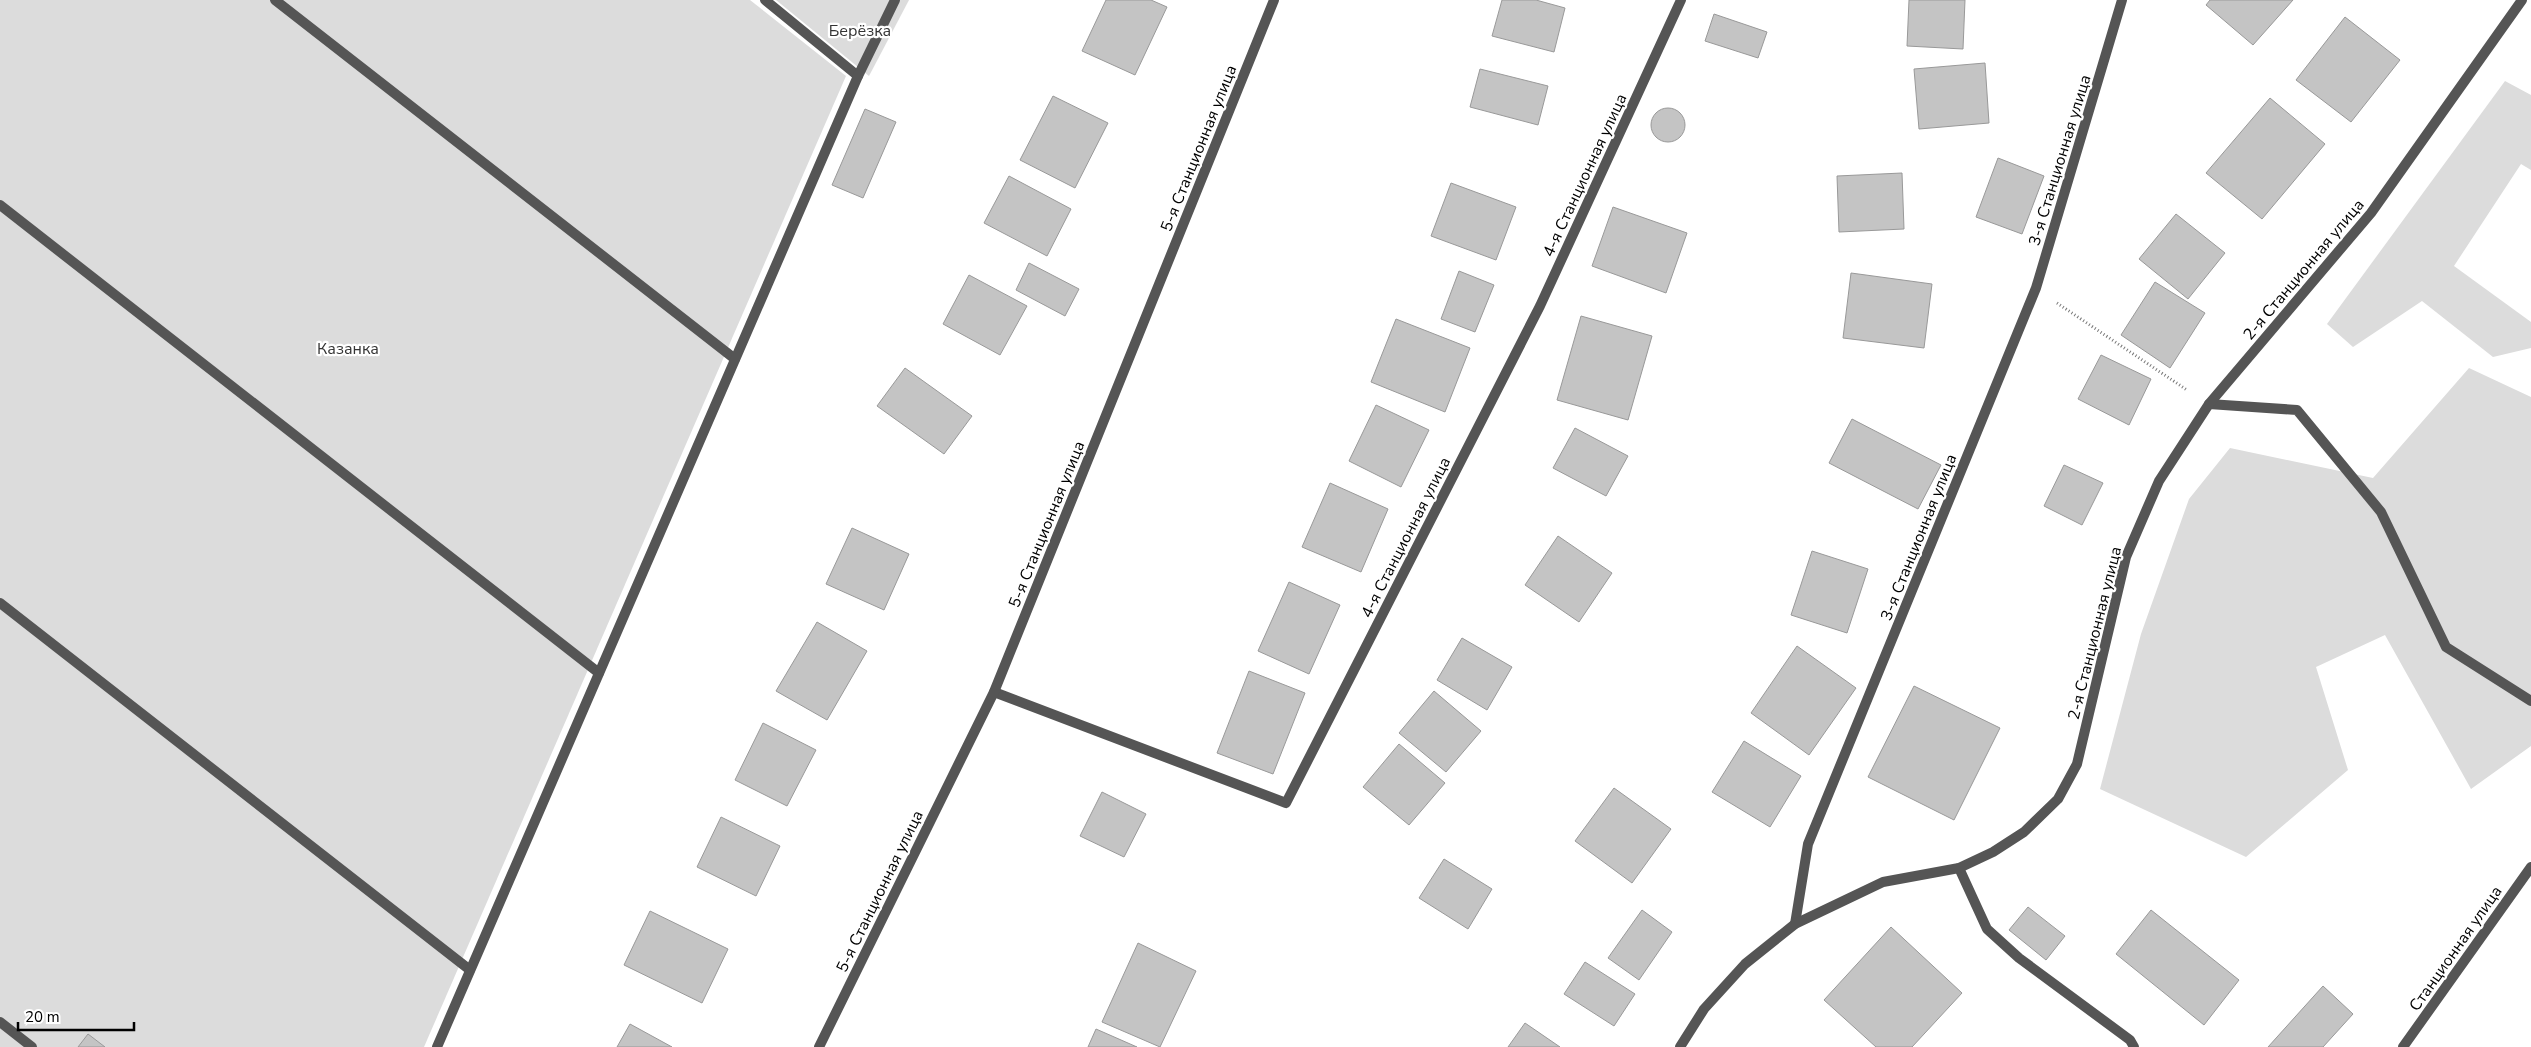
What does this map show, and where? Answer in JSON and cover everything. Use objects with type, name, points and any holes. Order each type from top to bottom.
[{"type":"street","points":[[275,0],[735,359]]},
{"type":"street","points":[[765,0],[858,76]]},
{"type":"street","points":[[437,1047],[858,76],[895,0]]},
{"type":"street","name":"5-я Станционная улица","points":[[818,1047],[994,692],[1274,0]]},
{"type":"street","name":"4-я Станционная улица","points":[[994,692],[1286,803],[1540,306],[1681,0]]},
{"type":"street","name":"3-я Станционная улица","points":[[1795,924],[1808,844],[2036,288],[2122,0]]},
{"type":"street","name":"2-я Станционная улица","points":[[1795,924],[1883,882],[1959,868],[1993,852],[2024,832],[2058,799],[2077,764],[2126,557],[2159,481],[2208,404],[2371,213],[2522,0]]},
{"type":"street","points":[[0,205],[599,673]]},
{"type":"street","points":[[2208,404],[2297,410],[2381,512],[2446,647],[2531,701]]},
{"type":"street","points":[[0,603],[470,970]]},
{"type":"street","name":"Станционная улица","points":[[2403,1047],[2531,867]]},
{"type":"street","points":[[1959,868],[1987,929],[2019,958],[2130,1040],[2134,1047]]},
{"type":"street","points":[[1680,1047],[1704,1009],[1746,964],[1795,924]]},
{"type":"street","points":[[0,1022],[32,1047]]},
{"type":"path","points":[[2036,288],[2208,404]]},
{"type":"green space","name":"Казанка","points":[[0,0],[750,0],[846,76],[424,1047],[0,1047]]},
{"type":"green space","name":"Берёзка","points":[[776,0],[909,0],[869,76]]},
{"type":"green space","points":[[2505,81],[2531,95],[2531,170],[2521,164],[2454,266],[2531,322],[2531,348],[2493,357],[2422,301],[2353,347],[2327,324]]},
{"type":"green space","points":[[2469,368],[2531,397],[2531,746],[2471,789],[2385,635],[2316,667],[2348,770],[2246,857],[2100,789],[2141,634],[2189,499],[2230,448],[2373,478]]},
{"type":"building","points":[[1106,0],[1151,0],[1167,7],[1135,75],[1082,51]]},
{"type":"building","points":[[1502,0],[1536,0],[1565,8],[1554,52],[1492,36]]},
{"type":"building","points":[[1909,0],[1965,0],[1963,49],[1907,46]]},
{"type":"building","points":[[2210,0],[2293,0],[2253,45],[2206,5]]},
{"type":"building","points":[[1714,14],[1767,32],[1758,58],[1705,41]]},
{"type":"building","points":[[2345,17],[2400,60],[2351,122],[2296,80]]},
{"type":"building","points":[[1985,63],[1989,123],[1919,129],[1914,69]]},
{"type":"building","points":[[1480,69],[1548,86],[1538,125],[1470,107]]},
{"type":"building","points":[[1053,96],[1108,123],[1075,188],[1020,160]]},
{"type":"building","points":[[2270,98],[2325,144],[2262,219],[2206,173]]},
{"type":"building","points":[[1668,108],[1675,109],[1680,113],[1684,118],[1684,132],[1680,137],[1675,141],[1668,142],[1661,141],[1656,137],[1652,132],[1651,125],[1652,118],[1656,113],[1661,109]]},
{"type":"building","points":[[865,109],[896,122],[863,198],[832,185]]},
{"type":"building","points":[[1998,158],[2044,176],[2022,234],[1976,217]]},
{"type":"building","points":[[1902,173],[1904,229],[1839,232],[1837,176]]},
{"type":"building","points":[[1009,176],[1071,209],[1047,256],[984,223]]},
{"type":"building","points":[[1451,183],[1516,207],[1496,260],[1431,236]]},
{"type":"building","points":[[1613,207],[1687,233],[1666,293],[1592,266]]},
{"type":"building","points":[[2176,214],[2225,253],[2188,299],[2139,259]]},
{"type":"building","points":[[1029,263],[1079,289],[1065,316],[1016,290]]},
{"type":"building","points":[[1459,271],[1494,285],[1475,332],[1441,319]]},
{"type":"building","points":[[1851,273],[1932,284],[1924,348],[1843,338]]},
{"type":"building","points":[[969,275],[1027,306],[1000,355],[943,324]]},
{"type":"building","points":[[2155,282],[2205,313],[2170,368],[2121,335]]},
{"type":"building","points":[[1581,316],[1652,336],[1628,420],[1557,400]]},
{"type":"building","points":[[1396,319],[1470,348],[1445,412],[1371,382]]},
{"type":"building","points":[[2101,355],[2151,379],[2129,425],[2078,399]]},
{"type":"building","points":[[905,368],[972,416],[944,454],[877,406]]},
{"type":"building","points":[[1376,405],[1429,430],[1401,487],[1349,461]]},
{"type":"building","points":[[1852,419],[1941,465],[1918,509],[1829,463]]},
{"type":"building","points":[[1575,428],[1628,456],[1606,496],[1553,468]]},
{"type":"building","points":[[2064,465],[2103,483],[2082,525],[2044,506]]},
{"type":"building","points":[[1330,483],[1388,509],[1361,572],[1302,547]]},
{"type":"building","points":[[852,528],[909,554],[884,610],[826,584]]},
{"type":"building","points":[[1558,536],[1612,573],[1579,622],[1525,585]]},
{"type":"building","points":[[1812,551],[1868,569],[1847,633],[1791,615]]},
{"type":"building","points":[[1289,582],[1340,605],[1309,674],[1258,651]]},
{"type":"building","points":[[817,622],[867,651],[827,720],[776,691]]},
{"type":"building","points":[[1462,638],[1512,667],[1487,710],[1437,680]]},
{"type":"building","points":[[1797,646],[1856,688],[1809,755],[1751,713]]},
{"type":"building","points":[[1249,671],[1305,693],[1273,774],[1217,753]]},
{"type":"building","points":[[1914,686],[2000,728],[1954,820],[1868,777]]},
{"type":"building","points":[[1434,691],[1481,731],[1446,772],[1399,733]]},
{"type":"building","points":[[763,723],[816,750],[787,806],[735,780]]},
{"type":"building","points":[[1744,741],[1801,776],[1770,827],[1712,792]]},
{"type":"building","points":[[1399,744],[1445,783],[1409,825],[1363,787]]},
{"type":"building","points":[[1614,788],[1671,829],[1632,883],[1575,841]]},
{"type":"building","points":[[1102,792],[1146,814],[1124,857],[1080,836]]},
{"type":"building","points":[[721,817],[780,846],[756,896],[697,867]]},
{"type":"building","points":[[1444,859],[1492,889],[1468,929],[1419,898]]},
{"type":"building","points":[[2028,907],[2065,936],[2046,960],[2009,930]]},
{"type":"building","points":[[1642,910],[1672,932],[1639,980],[1608,958]]},
{"type":"building","points":[[2151,910],[2239,980],[2204,1025],[2116,954]]},
{"type":"building","points":[[650,911],[728,949],[702,1003],[624,965]]},
{"type":"building","points":[[1891,927],[1962,993],[1912,1047],[1876,1047],[1824,1000]]},
{"type":"building","points":[[1138,943],[1196,971],[1160,1047],[1102,1022]]},
{"type":"building","points":[[1585,962],[1635,994],[1614,1026],[1564,994]]},
{"type":"building","points":[[2323,986],[2353,1014],[2323,1047],[2268,1047]]},
{"type":"building","points":[[1525,1023],[1560,1047],[1508,1047]]},
{"type":"building","points":[[630,1024],[672,1047],[617,1047]]},
{"type":"building","points":[[1096,1029],[1137,1047],[1088,1047]]},
{"type":"building","points":[[88,1034],[105,1047],[78,1047]]}]
